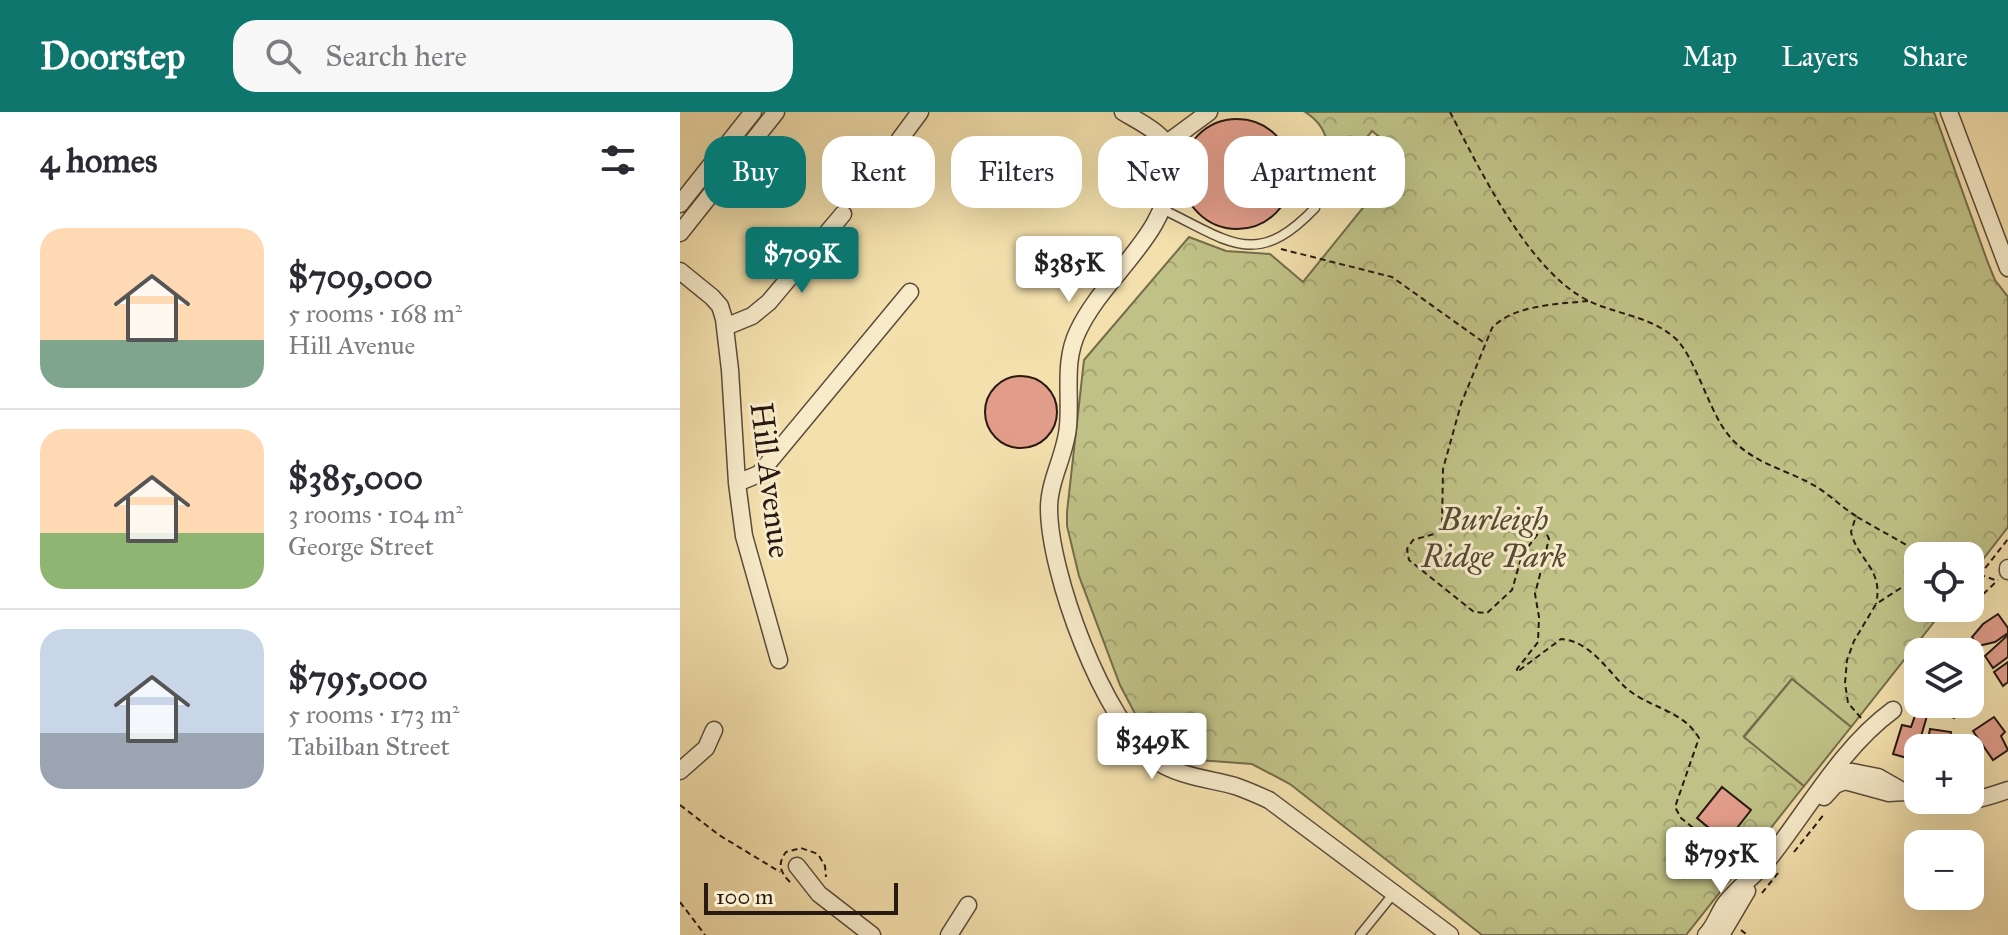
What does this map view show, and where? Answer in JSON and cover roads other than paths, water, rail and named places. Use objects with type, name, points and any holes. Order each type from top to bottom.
[{"type":"street","points":[[680,204],[753,112]]},
{"type":"street","points":[[680,233],[776,112]]},
{"type":"street","points":[[902,136],[920,112]]},
{"type":"street","points":[[1123,112],[1159,136]]},
{"type":"street","points":[[1176,136],[1209,112]]},
{"type":"street","points":[[1949,112],[2008,268]]},
{"type":"street","points":[[1164,210],[1102,291],[1072,344],[1068,359],[1068,437],[1049,504],[1060,576],[1075,623],[1112,708],[1137,743],[1156,761],[1269,800],[1450,935]]},
{"type":"street","points":[[680,271],[718,304],[725,327],[747,319],[763,308],[843,214]]},
{"type":"street","points":[[737,483],[759,474],[910,292]]},
{"type":"street","name":"Hill Avenue","points":[[725,327],[744,536],[779,660]]},
{"type":"street","points":[[1715,934],[1726,903],[1749,872],[1807,810],[1816,792],[1839,775],[1872,725],[1893,710]]},
{"type":"street","points":[[680,771],[706,748],[714,730]]},
{"type":"street","points":[[1839,775],[1878,777],[1904,790]]},
{"type":"street","points":[[1984,798],[2008,790]]},
{"type":"street","points":[[789,869],[872,935]]},
{"type":"street","points":[[949,935],[968,905]]},
{"type":"lane","points":[[1164,210],[1226,240],[1246,246],[1267,244],[1284,236],[1315,208]]},
{"type":"lane","points":[[1360,935],[1394,893]]},
{"type":"park label","name":"Burleigh Ridge Park","points":[[1494,538]]}]
